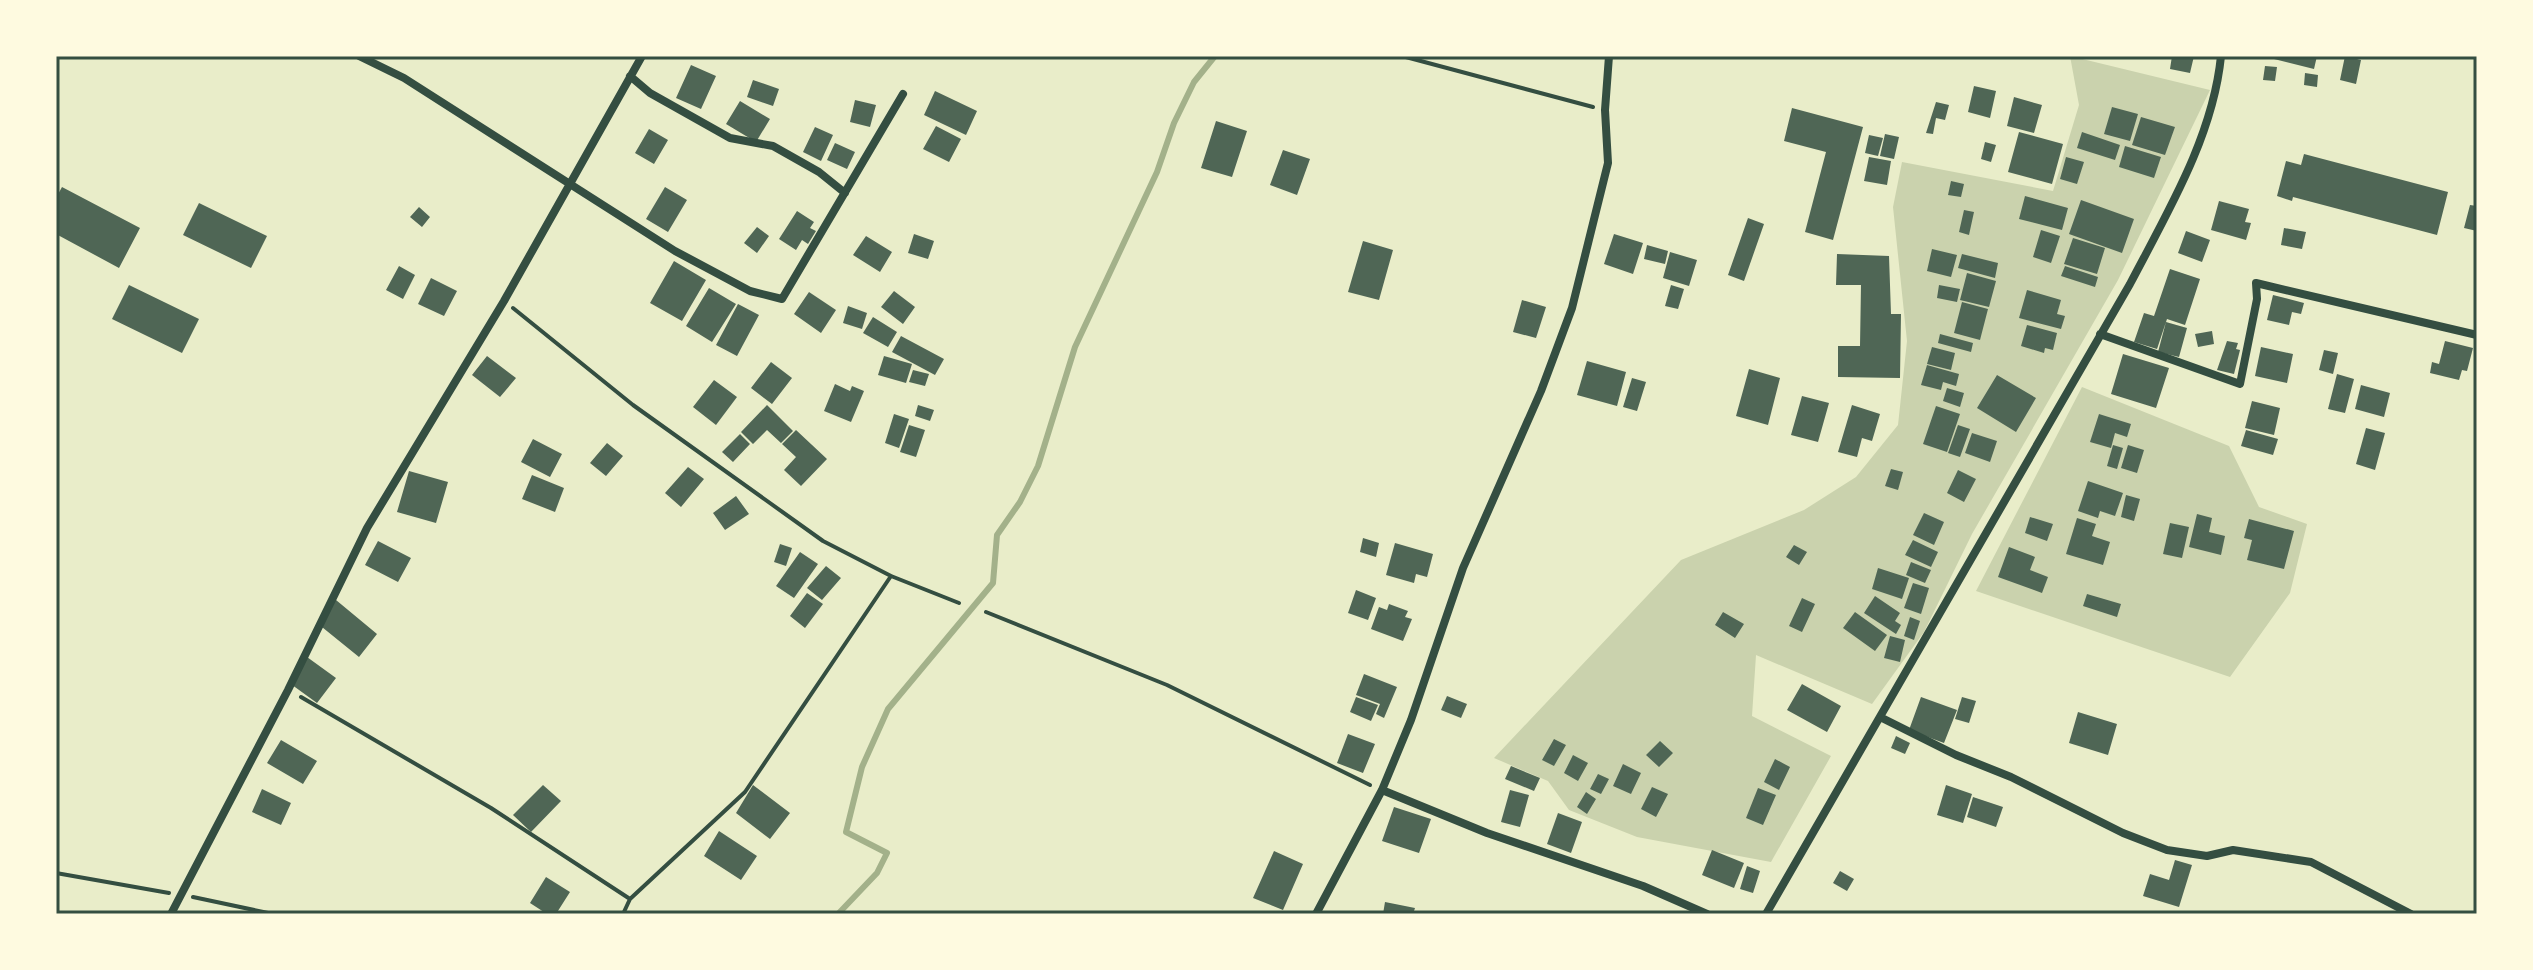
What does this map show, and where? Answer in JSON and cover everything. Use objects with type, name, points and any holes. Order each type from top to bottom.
[{"type":"street","points":[[359,56],[404,78],[675,251],[750,291],[782,299],[903,94]]},
{"type":"street","points":[[171,914],[288,690],[367,528],[504,301],[642,56]]},
{"type":"street","points":[[1316,914],[1382,790],[1411,720],[1463,568],[1541,391],[1581,280],[1608,163],[1605,110],[1609,56]]},
{"type":"street","points":[[1766,914],[2034,455],[2158,230],[2195,151],[2218,91],[2221,56]]},
{"type":"street","points":[[630,76],[650,93],[730,138],[773,146],[819,172],[845,193]]},
{"type":"street","points":[[2100,334],[2240,384],[2257,299],[2256,283],[2477,335]]},
{"type":"street","points":[[1880,717],[2123,833],[2167,850],[2207,856],[2233,850],[2311,862],[2411,914]]},
{"type":"street","points":[[1382,790],[1487,833],[1643,886],[1707,914]]},
{"type":"path","points":[[1402,56],[1605,110]]},
{"type":"path","points":[[504,301],[633,405],[823,541],[891,576],[959,603]]},
{"type":"path","points":[[623,914],[630,899],[745,792],[891,576]]},
{"type":"path","points":[[986,612],[1167,685],[1382,790]]},
{"type":"path","points":[[288,690],[491,808],[630,899]]},
{"type":"path","points":[[56,873],[273,914]]},
{"type":"green space","points":[[2070,56],[2210,90],[2118,280],[1972,534],[1924,632],[1872,704],[1756,655],[1752,716],[1831,756],[1771,862],[1637,837],[1569,810],[1548,781],[1494,758],[1681,560],[1804,510],[1856,477],[1898,425],[1907,341],[1893,207],[1902,162],[2053,191],[2079,105]]},
{"type":"green space","points":[[2082,387],[2229,446],[2259,507],[2307,524],[2290,593],[2230,677],[1976,591]]},
{"type":"building","points":[[2172,56],[2194,56],[2190,73],[2170,69]]},
{"type":"building","points":[[2262,56],[2317,56],[2314,69]]},
{"type":"building","points":[[2345,56],[2361,60],[2356,84],[2340,80]]},
{"type":"building","points":[[691,65],[716,76],[701,109],[676,98]]},
{"type":"building","points":[[2265,66],[2277,67],[2275,81],[2263,80]]},
{"type":"building","points":[[2305,73],[2318,75],[2317,87],[2304,85]]},
{"type":"building","points":[[753,80],[779,89],[773,106],[747,97]]},
{"type":"building","points":[[1974,86],[1996,91],[1990,118],[1968,112]]},
{"type":"building","points":[[935,91],[977,111],[966,135],[924,115]]},
{"type":"building","points":[[2014,97],[2042,105],[2034,133],[2007,126]]},
{"type":"building","points":[[855,100],[876,105],[870,127],[850,122]]},
{"type":"building","points":[[740,101],[770,119],[756,142],[726,124]]},
{"type":"building","points":[[1936,102],[1949,105],[1945,120],[1936,118],[1933,134],[1926,133]]},
{"type":"building","points":[[2112,107],[2138,114],[2130,141],[2104,134]]},
{"type":"building","points":[[1792,108],[1863,127],[1833,240],[1805,232],[1826,152],[1784,141]]},
{"type":"building","points":[[2141,117],[2175,127],[2165,155],[2132,145]]},
{"type":"building","points":[[1216,121],[1247,131],[1232,177],[1201,168]]},
{"type":"building","points":[[936,126],[961,139],[949,162],[923,149]]},
{"type":"building","points":[[815,127],[833,135],[821,161],[803,152]]},
{"type":"building","points":[[649,129],[668,140],[654,164],[635,153]]},
{"type":"building","points":[[2019,132],[2063,144],[2052,184],[2008,172]]},
{"type":"building","points":[[2082,132],[2120,145],[2115,160],[2077,148]]},
{"type":"building","points":[[1885,134],[1899,137],[1894,159],[1880,156]]},
{"type":"building","points":[[1869,135],[1883,138],[1878,156],[1865,153]]},
{"type":"building","points":[[1985,142],[1996,145],[1991,162],[1981,159]]},
{"type":"building","points":[[835,143],[855,152],[847,169],[827,160]]},
{"type":"building","points":[[2125,146],[2161,157],[2154,178],[2119,167]]},
{"type":"building","points":[[1283,150],[1310,159],[1297,195],[1270,185]]},
{"type":"building","points":[[2304,154],[2448,192],[2437,235],[2293,197],[2292,201],[2277,196],[2286,161],[2301,165]]},
{"type":"building","points":[[1869,157],[1891,161],[1887,185],[1864,181]]},
{"type":"building","points":[[2066,157],[2084,162],[2077,184],[2060,179]]},
{"type":"building","points":[[1951,181],[1964,184],[1961,197],[1948,195]]},
{"type":"building","points":[[62,187],[140,228],[119,268],[56,234],[56,198]]},
{"type":"building","points":[[665,187],[687,200],[668,232],[646,219]]},
{"type":"building","points":[[2025,196],[2068,208],[2062,230],[2019,219]]},
{"type":"building","points":[[2081,200],[2134,219],[2122,253],[2069,234]]},
{"type":"building","points":[[2219,201],[2249,209],[2245,222],[2251,223],[2246,240],[2211,230]]},
{"type":"building","points":[[199,203],[267,236],[251,268],[183,235]]},
{"type":"building","points":[[2470,205],[2477,206],[2477,231],[2464,228]]},
{"type":"building","points":[[419,207],[430,217],[422,227],[410,217]]},
{"type":"building","points":[[1964,210],[1974,212],[1969,235],[1959,232]]},
{"type":"building","points":[[797,211],[814,222],[810,228],[816,231],[808,244],[802,240],[796,250],[779,239]]},
{"type":"building","points":[[1748,218],[1764,224],[1744,281],[1728,275]]},
{"type":"building","points":[[757,227],[769,236],[757,253],[744,243]]},
{"type":"building","points":[[2284,228],[2306,232],[2302,249],[2281,245]]},
{"type":"building","points":[[2041,230],[2060,236],[2051,263],[2033,257]]},
{"type":"building","points":[[2186,231],[2210,240],[2202,262],[2178,253]]},
{"type":"building","points":[[914,234],[934,241],[928,259],[908,253]]},
{"type":"building","points":[[1614,234],[1643,243],[1633,274],[1604,264]]},
{"type":"building","points":[[866,236],[892,252],[880,272],[853,255]]},
{"type":"building","points":[[2073,238],[2105,248],[2097,274],[2064,264]]},
{"type":"building","points":[[1363,241],[1393,250],[1379,300],[1348,292]]},
{"type":"building","points":[[1647,245],[1668,251],[1665,264],[1644,259]]},
{"type":"building","points":[[1932,249],[1957,255],[1951,277],[1927,271]]},
{"type":"building","points":[[1670,252],[1697,260],[1689,286],[1663,278]]},
{"type":"building","points":[[1837,254],[1889,256],[1891,314],[1901,314],[1900,378],[1838,377],[1838,346],[1860,346],[1861,285],[1836,285]]},
{"type":"building","points":[[1962,254],[1998,263],[1995,278],[1958,268]]},
{"type":"building","points":[[674,261],[706,280],[682,321],[650,303]]},
{"type":"building","points":[[399,266],[415,275],[403,299],[386,290]]},
{"type":"building","points":[[2065,266],[2098,277],[2095,287],[2061,276]]},
{"type":"building","points":[[2170,269],[2200,279],[2185,325],[2167,319],[2157,349],[2134,342],[2144,313],[2154,316]]},
{"type":"building","points":[[1967,273],[1996,281],[1989,307],[1960,300]]},
{"type":"building","points":[[431,278],[457,291],[444,316],[418,304]]},
{"type":"building","points":[[129,285],[199,319],[182,353],[112,319]]},
{"type":"building","points":[[1671,285],[1684,289],[1678,309],[1665,306]]},
{"type":"building","points":[[1939,285],[1960,289],[1957,302],[1937,298]]},
{"type":"building","points":[[709,288],[736,304],[712,342],[686,326]]},
{"type":"building","points":[[2027,290],[2061,300],[2057,314],[2065,316],[2061,329],[2019,318]]},
{"type":"building","points":[[894,291],[915,307],[903,324],[881,307]]},
{"type":"building","points":[[809,292],[836,310],[821,333],[794,314]]},
{"type":"building","points":[[2273,295],[2304,303],[2301,314],[2292,312],[2289,325],[2267,320]]},
{"type":"building","points":[[1522,300],[1546,307],[1536,338],[1513,332]]},
{"type":"building","points":[[1962,302],[1988,309],[1980,340],[1954,333]]},
{"type":"building","points":[[738,304],[759,315],[737,356],[716,345]]},
{"type":"building","points":[[848,306],[867,313],[862,329],[843,323]]},
{"type":"building","points":[[873,317],[897,332],[888,347],[863,333]]},
{"type":"building","points":[[2166,322],[2187,328],[2179,357],[2158,352]]},
{"type":"building","points":[[2027,325],[2057,333],[2053,350],[2045,348],[2044,353],[2021,346]]},
{"type":"building","points":[[2212,331],[2214,344],[2198,347],[2195,334]]},
{"type":"building","points":[[1940,334],[1973,343],[1971,352],[1938,343]]},
{"type":"building","points":[[901,336],[944,359],[935,375],[892,352]]},
{"type":"building","points":[[2227,341],[2238,343],[2236,349],[2240,350],[2234,374],[2217,370]]},
{"type":"building","points":[[2445,341],[2473,348],[2467,371],[2462,370],[2459,380],[2430,373],[2432,362],[2439,364]]},
{"type":"building","points":[[1932,347],[1955,353],[1951,370],[1927,364]]},
{"type":"building","points":[[2261,347],[2293,354],[2287,383],[2255,376]]},
{"type":"building","points":[[2324,350],[2338,353],[2333,374],[2319,370]]},
{"type":"building","points":[[2123,354],[2169,368],[2156,408],[2111,394]]},
{"type":"building","points":[[487,356],[516,378],[500,397],[472,375]]},
{"type":"building","points":[[884,356],[912,364],[906,383],[878,375]]},
{"type":"building","points":[[1587,361],[1626,372],[1617,406],[1577,395]]},
{"type":"building","points":[[771,362],[792,378],[772,404],[751,388]]},
{"type":"building","points":[[1927,365],[1959,374],[1956,386],[1943,382],[1941,390],[1921,385]]},
{"type":"building","points":[[1749,369],[1780,378],[1768,425],[1736,416]]},
{"type":"building","points":[[913,370],[929,374],[925,386],[909,382]]},
{"type":"building","points":[[2337,374],[2354,379],[2345,413],[2328,409]]},
{"type":"building","points":[[1997,375],[2036,398],[2016,432],[1977,408]]},
{"type":"building","points":[[1632,378],[1646,382],[1637,411],[1623,407]]},
{"type":"building","points":[[714,380],[737,397],[716,425],[693,407]]},
{"type":"building","points":[[835,384],[850,391],[852,386],[864,391],[851,422],[824,411]]},
{"type":"building","points":[[2361,385],[2390,393],[2384,417],[2355,409]]},
{"type":"building","points":[[1947,388],[1964,393],[1960,407],[1943,401]]},
{"type":"building","points":[[1802,396],[1829,403],[1818,442],[1791,435]]},
{"type":"building","points":[[2252,401],[2280,408],[2274,435],[2245,428]]},
{"type":"building","points":[[767,405],[793,431],[781,443],[767,430],[753,444],[741,432]]},
{"type":"building","points":[[918,405],[934,410],[930,421],[915,416]]},
{"type":"building","points":[[1852,405],[1880,414],[1872,441],[1862,438],[1857,457],[1838,452]]},
{"type":"building","points":[[1936,406],[1960,414],[1947,452],[1923,444]]},
{"type":"building","points":[[894,414],[909,419],[899,448],[885,443]]},
{"type":"building","points":[[2099,414],[2131,424],[2127,437],[2115,433],[2111,448],[2090,442]]},
{"type":"building","points":[[909,425],[925,430],[916,457],[900,452]]},
{"type":"building","points":[[1958,425],[1970,429],[1960,457],[1948,453]]},
{"type":"building","points":[[2366,428],[2385,433],[2375,470],[2356,464]]},
{"type":"building","points":[[796,430],[827,459],[801,486],[784,470],[796,457],[782,444]]},
{"type":"building","points":[[2246,430],[2278,439],[2273,455],[2241,446]]},
{"type":"building","points":[[1972,433],[1997,441],[1990,462],[1965,453]]},
{"type":"building","points":[[740,434],[750,444],[733,462],[722,452]]},
{"type":"building","points":[[533,439],[562,454],[550,477],[521,462]]},
{"type":"building","points":[[607,443],[623,456],[606,476],[590,463]]},
{"type":"building","points":[[2113,445],[2123,448],[2117,469],[2107,466]]},
{"type":"building","points":[[2128,445],[2144,450],[2137,473],[2121,468]]},
{"type":"building","points":[[688,467],[704,479],[681,507],[665,493]]},
{"type":"building","points":[[1891,469],[1903,472],[1898,490],[1885,486]]},
{"type":"building","points":[[1958,470],[1976,479],[1964,502],[1947,493]]},
{"type":"building","points":[[409,471],[448,482],[436,523],[397,512]]},
{"type":"building","points":[[532,475],[564,488],[555,512],[522,499]]},
{"type":"building","points":[[2088,481],[2123,493],[2115,516],[2100,511],[2098,518],[2078,511]]},
{"type":"building","points":[[2126,495],[2140,499],[2134,521],[2121,517]]},
{"type":"building","points":[[736,496],[749,514],[725,530],[713,513]]},
{"type":"building","points":[[1924,513],[1944,522],[1934,545],[1913,535]]},
{"type":"building","points":[[2197,514],[2212,518],[2209,532],[2225,536],[2221,555],[2189,547]]},
{"type":"building","points":[[2030,517],[2053,524],[2047,541],[2025,533]]},
{"type":"building","points":[[2077,518],[2096,524],[2092,536],[2110,542],[2103,565],[2066,554]]},
{"type":"building","points":[[2249,519],[2294,531],[2284,569],[2247,560],[2252,540],[2244,538]]},
{"type":"building","points":[[2170,523],[2189,527],[2182,558],[2163,554]]},
{"type":"building","points":[[1363,538],[1379,543],[1376,557],[1360,552]]},
{"type":"building","points":[[1913,540],[1938,552],[1931,567],[1905,555]]},
{"type":"building","points":[[378,541],[411,558],[398,582],[365,565]]},
{"type":"building","points":[[1395,543],[1433,554],[1427,577],[1416,574],[1414,583],[1386,575]]},
{"type":"building","points":[[780,544],[792,548],[786,566],[774,562]]},
{"type":"building","points":[[1794,545],[1807,552],[1799,565],[1786,557]]},
{"type":"building","points":[[2009,547],[2035,557],[2030,570],[2048,577],[2042,593],[1998,577]]},
{"type":"building","points":[[800,552],[818,564],[794,598],[776,586]]},
{"type":"building","points":[[1911,562],[1931,570],[1925,583],[1906,575]]},
{"type":"building","points":[[826,566],[841,578],[822,600],[807,588]]},
{"type":"building","points":[[1878,568],[1909,578],[1902,599],[1872,589]]},
{"type":"building","points":[[1913,583],[1929,588],[1921,614],[1904,608]]},
{"type":"building","points":[[1356,590],[1376,598],[1368,620],[1348,613]]},
{"type":"building","points":[[807,593],[823,604],[805,628],[790,616]]},
{"type":"building","points":[[2087,594],[2121,604],[2117,617],[2083,606]]},
{"type":"building","points":[[1875,596],[1900,613],[1895,621],[1901,625],[1896,634],[1864,613]]},
{"type":"building","points":[[1802,598],[1815,604],[1802,632],[1789,626]]},
{"type":"building","points":[[336,600],[377,634],[359,657],[317,623]]},
{"type":"building","points":[[1389,604],[1408,611],[1405,617],[1412,619],[1403,641],[1371,629],[1379,607],[1387,610]]},
{"type":"building","points":[[1723,612],[1744,624],[1735,638],[1715,625]]},
{"type":"building","points":[[1855,612],[1887,635],[1875,651],[1843,628]]},
{"type":"building","points":[[1910,617],[1920,621],[1914,640],[1904,636]]},
{"type":"building","points":[[1890,636],[1905,640],[1900,662],[1884,658]]},
{"type":"building","points":[[307,657],[336,678],[317,703],[288,682]]},
{"type":"building","points":[[1364,674],[1397,687],[1384,718],[1376,714],[1380,704],[1356,695]]},
{"type":"building","points":[[1802,684],[1841,706],[1827,732],[1787,710]]},
{"type":"building","points":[[1447,696],[1467,704],[1461,718],[1441,710]]},
{"type":"building","points":[[1356,697],[1378,705],[1371,721],[1350,712]]},
{"type":"building","points":[[1921,697],[1957,710],[1944,743],[1909,730]]},
{"type":"building","points":[[1962,697],[1976,701],[1969,723],[1955,719]]},
{"type":"building","points":[[2078,712],[2117,724],[2108,755],[2069,743]]},
{"type":"building","points":[[1348,734],[1375,744],[1363,773],[1337,763]]},
{"type":"building","points":[[1896,736],[1910,743],[1905,754],[1891,748]]},
{"type":"building","points":[[1554,739],[1566,745],[1554,766],[1542,760]]},
{"type":"building","points":[[281,740],[317,761],[303,784],[267,763]]},
{"type":"building","points":[[1660,741],[1673,753],[1659,767],[1646,755]]},
{"type":"building","points":[[1573,755],[1588,763],[1578,781],[1564,773]]},
{"type":"building","points":[[1775,759],[1790,767],[1779,790],[1764,782]]},
{"type":"building","points":[[1623,764],[1641,773],[1631,794],[1613,786]]},
{"type":"building","points":[[1511,766],[1540,778],[1534,791],[1505,779]]},
{"type":"building","points":[[1598,774],[1609,779],[1601,794],[1590,789]]},
{"type":"building","points":[[543,785],[561,801],[531,832],[513,815]]},
{"type":"building","points":[[753,785],[790,813],[770,839],[736,813]]},
{"type":"building","points":[[1946,785],[1972,794],[1963,823],[1937,815]]},
{"type":"building","points":[[1652,787],[1668,794],[1656,817],[1641,809]]},
{"type":"building","points":[[1758,788],[1776,795],[1763,825],[1746,818]]},
{"type":"building","points":[[262,789],[291,803],[281,825],[252,812]]},
{"type":"building","points":[[1510,790],[1529,795],[1520,827],[1501,822]]},
{"type":"building","points":[[1586,792],[1596,799],[1587,814],[1577,807]]},
{"type":"building","points":[[1973,797],[2003,807],[1996,827],[1967,817]]},
{"type":"building","points":[[1394,807],[1431,819],[1419,853],[1382,841]]},
{"type":"building","points":[[1558,813],[1582,822],[1571,853],[1547,844]]},
{"type":"building","points":[[719,831],[757,856],[741,880],[704,856]]},
{"type":"building","points":[[1712,850],[1744,863],[1734,888],[1702,875]]},
{"type":"building","points":[[1274,851],[1303,864],[1283,910],[1253,898]]},
{"type":"building","points":[[2175,860],[2192,865],[2179,907],[2143,896],[2150,874],[2169,880]]},
{"type":"building","points":[[1747,866],[1760,871],[1753,893],[1740,889]]},
{"type":"building","points":[[1840,871],[1854,879],[1847,891],[1833,883]]},
{"type":"building","points":[[546,877],[570,892],[556,914],[547,914],[530,903]]},
{"type":"building","points":[[1385,902],[1415,908],[1413,914],[1383,914]]},
{"type":"waterway","points":[[838,914],[877,873],[887,853],[846,832],[862,767],[888,709],[993,583],[997,535],[1020,502],[1038,466],[1075,347],[1157,172],[1174,123],[1194,82],[1215,56]]}]
